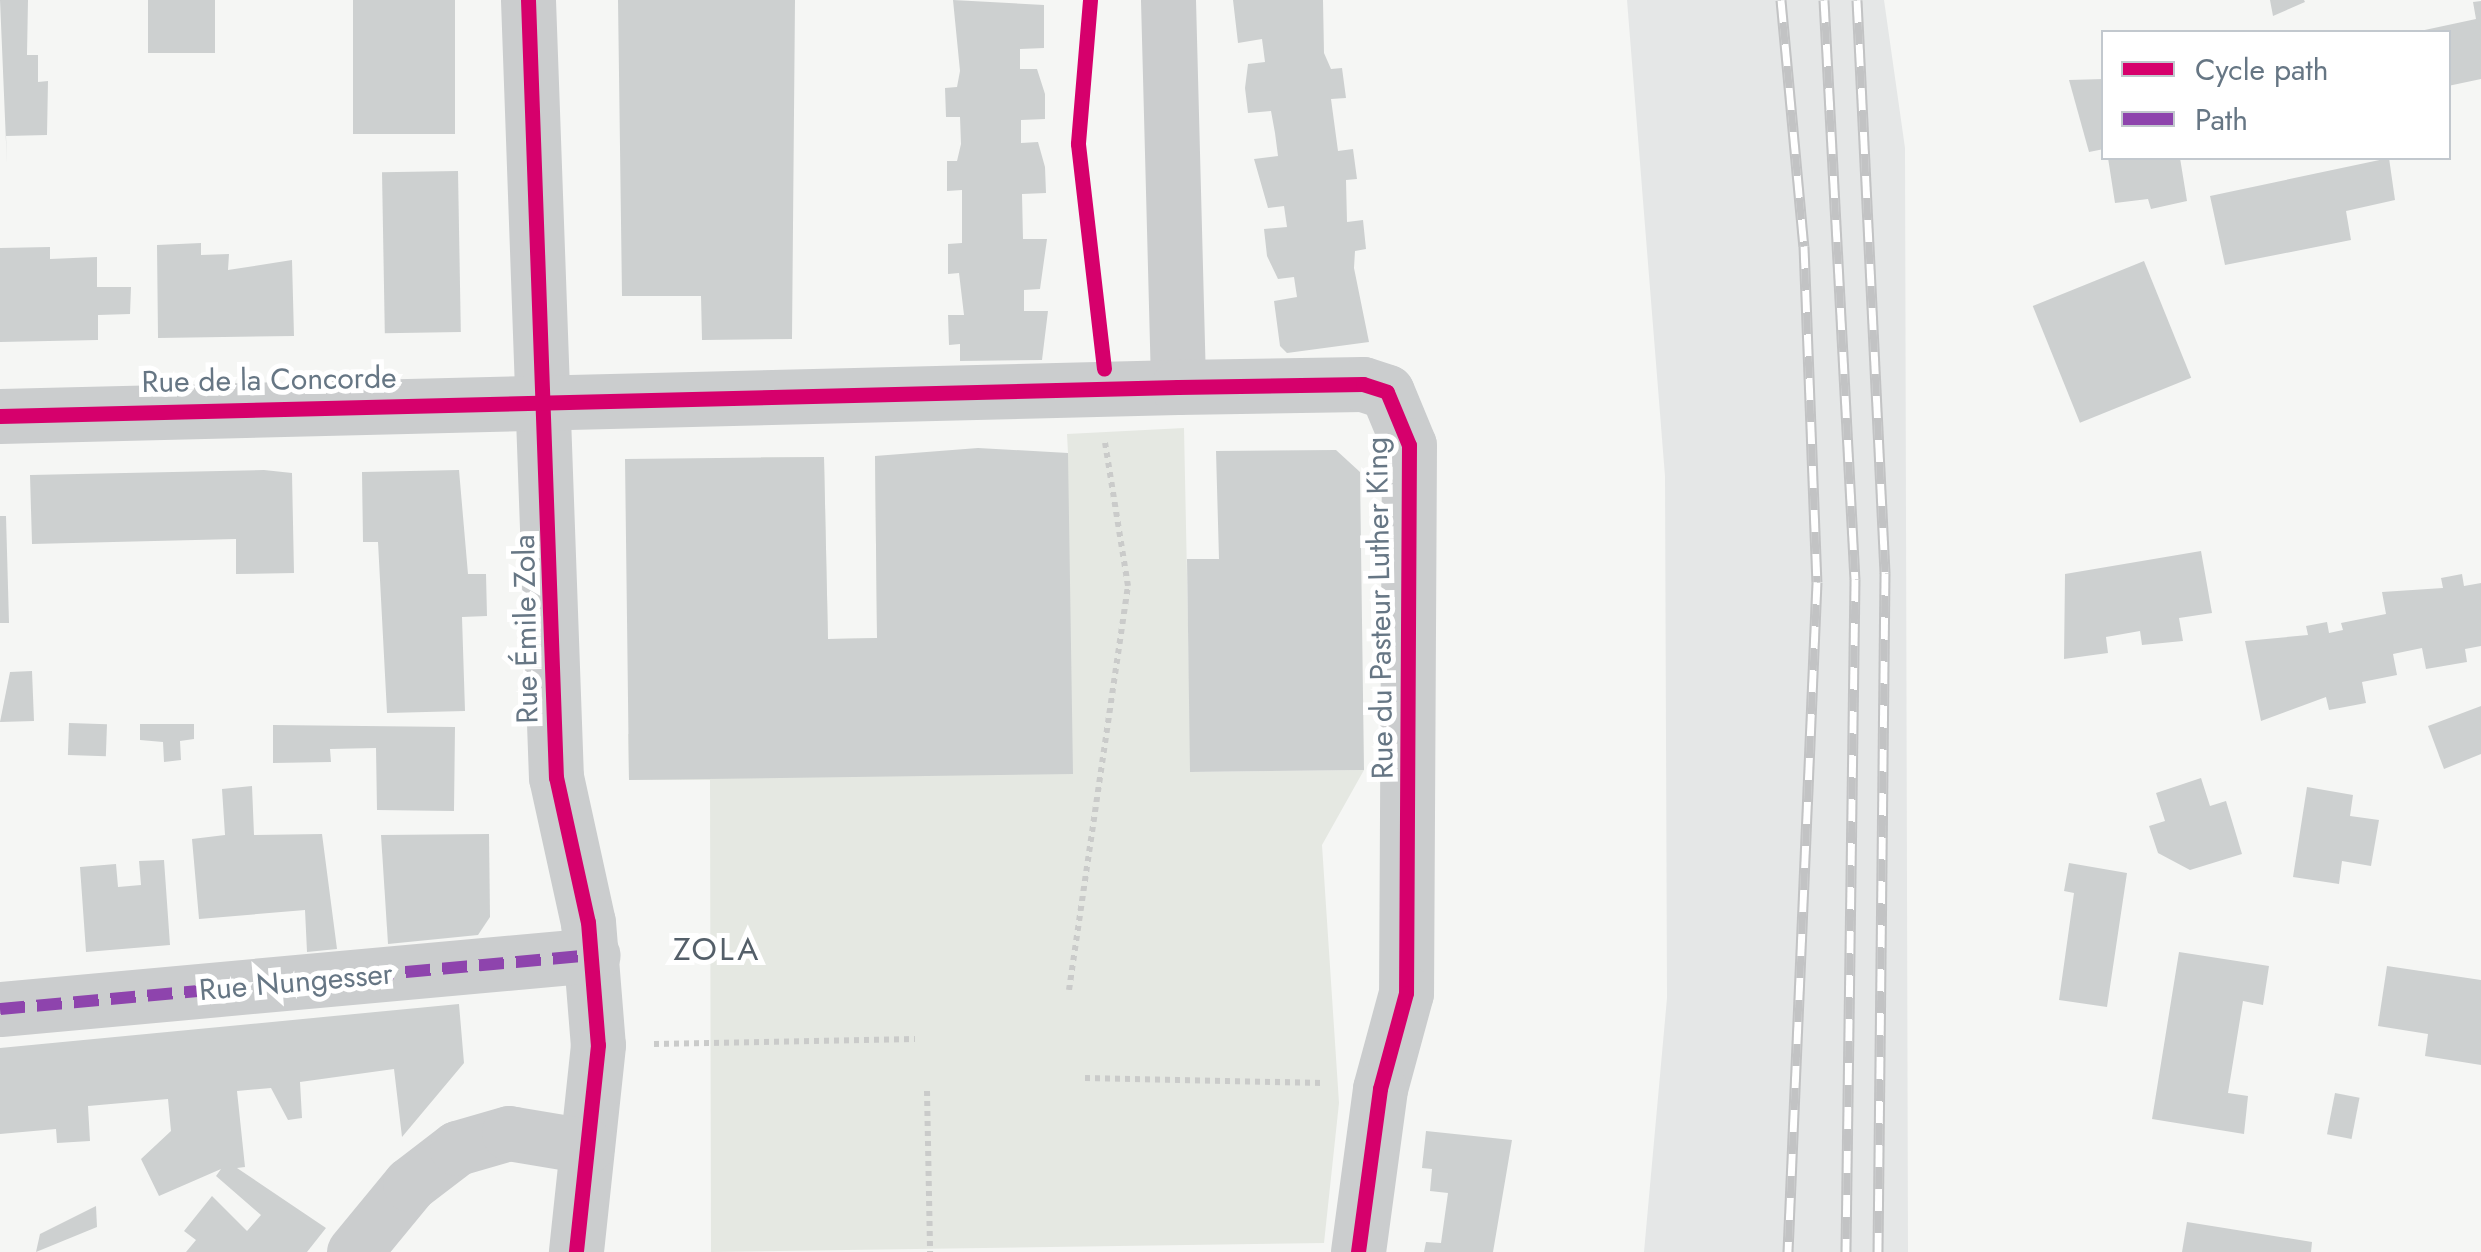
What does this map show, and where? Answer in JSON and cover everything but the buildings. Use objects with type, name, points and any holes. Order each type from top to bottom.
[{"type":"street","name":"Rue Émile Zola","points":[[528,0],[539,398],[551,488],[556,777],[593,955],[598,1045],[576,1252]]},
{"type":"street","points":[[1168,0],[1178,387]]},
{"type":"street","name":"Rue du Pasteur Luther King","points":[[539,398],[1362,384],[1387,392],[1402,412],[1412,735],[1406,993],[1380,1089],[1358,1252]]},
{"type":"street","name":"Rue de la Concorde","points":[[0,416],[539,398]]},
{"type":"street","name":"Rue Nungesser","points":[[0,1009],[593,955]]},
{"type":"street","points":[[354,1252],[410,1184],[457,1148],[509,1133],[586,1146]]},
{"type":"path","points":[[1069,990],[1128,586],[1104,431]]},
{"type":"path","points":[[598,1045],[914,1039]]},
{"type":"path","points":[[1085,1078],[1380,1089]]},
{"type":"path","points":[[927,1091],[930,1252]]},
{"type":"shaded area","points":[[1627,0],[1884,0],[1905,148],[1908,1252],[1644,1252],[1667,998],[1665,476]]},
{"type":"shaded area","points":[[1184,428],[1191,772],[1364,770],[1322,845],[1339,1103],[1324,1243],[711,1252],[710,780],[629,780],[628,734],[693,735],[766,659],[761,457],[824,457],[828,639],[877,638],[875,456],[1068,453],[1067,434]]},
{"type":"railway","points":[[1781,0],[1804,246],[1817,582],[1788,1252]]},
{"type":"railway","points":[[1824,0],[1855,579],[1846,1252]]},
{"type":"railway","points":[[1857,0],[1885,573],[1878,1252]]},
{"type":"marked path","points":[[0,1009],[593,955]]},
{"type":"cycle path","points":[[528,0],[556,777],[588,922],[598,1045],[576,1252]]},
{"type":"cycle path","points":[[1090,0],[1078,144],[1104,369]]},
{"type":"cycle path","points":[[0,416],[1178,387],[1363,384],[1387,392],[1409,445],[1406,993],[1380,1089],[1358,1252]]},
{"type":"district","name":"ZOLA","points":[[717,949]]}]
